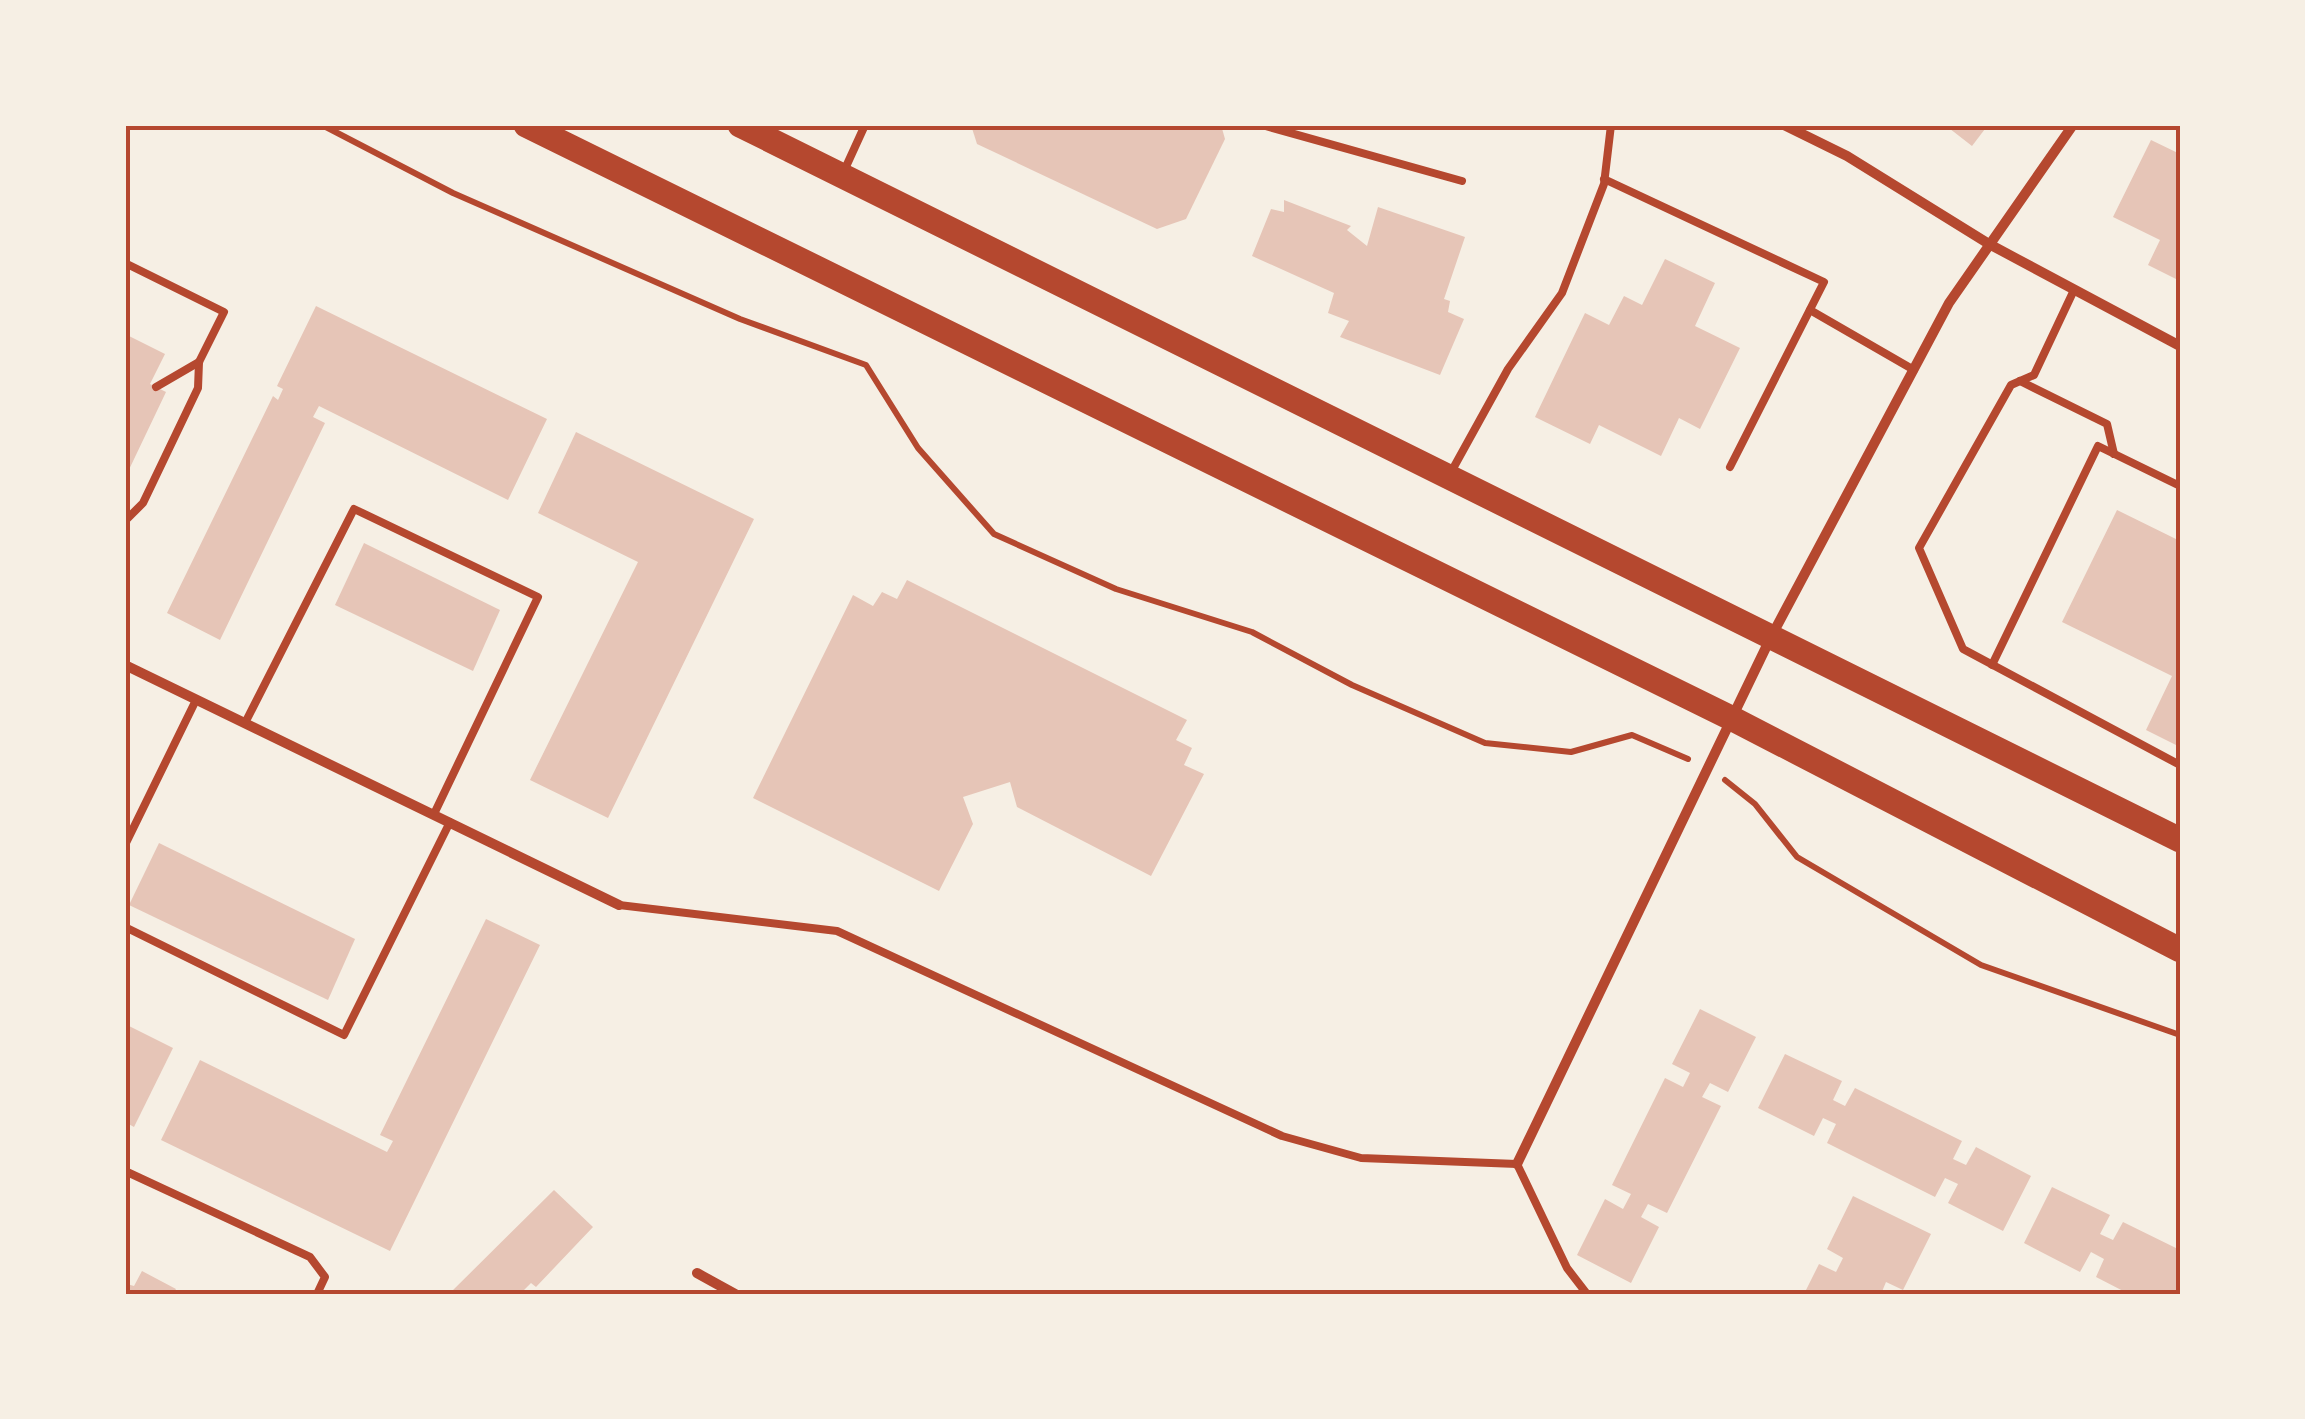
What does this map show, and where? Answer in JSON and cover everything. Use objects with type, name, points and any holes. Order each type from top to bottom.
[{"type":"main road","points":[[526,125],[1731,718],[2180,950]]},
{"type":"main road","points":[[740,125],[2180,840]]},
{"type":"street","points":[[1784,125],[1847,156],[1988,244],[2180,346]]},
{"type":"street","points":[[1517,1164],[1770,639],[1949,303],[2072,125]]},
{"type":"street","points":[[125,665],[619,904]]},
{"type":"street","points":[[697,1273],[735,1294]]},
{"type":"lane","points":[[841,176],[866,125]]},
{"type":"lane","points":[[1262,125],[1462,181]]},
{"type":"lane","points":[[1448,478],[1508,369],[1562,292],[1604,179],[1612,125]]},
{"type":"lane","points":[[1604,179],[1824,282],[1730,467]]},
{"type":"lane","points":[[125,263],[224,312],[199,362],[198,388],[143,504],[125,521]]},
{"type":"lane","points":[[2074,290],[2034,375],[2011,385],[1919,548],[1964,650],[2180,765]]},
{"type":"lane","points":[[1810,310],[1914,370]]},
{"type":"lane","points":[[156,387],[199,362]]},
{"type":"lane","points":[[2020,381],[2106,424],[2114,454]]},
{"type":"lane","points":[[1992,665],[2098,446],[2180,486]]},
{"type":"lane","points":[[245,723],[354,508],[371,516],[538,597],[434,814]]},
{"type":"lane","points":[[125,845],[196,700]]},
{"type":"lane","points":[[125,927],[344,1035],[450,822]]},
{"type":"lane","points":[[619,904],[838,930],[1282,1136],[1360,1158],[1517,1164],[1567,1268],[1587,1294]]},
{"type":"lane","points":[[125,1170],[310,1257],[325,1276],[317,1294]]},
{"type":"path","points":[[322,125],[452,193],[740,319],[866,366],[918,448],[994,534],[1116,589],[1252,632],[1352,685],[1485,743],[1572,752],[1632,735],[1708,767],[1755,804],[1797,858],[1981,965],[2180,1035]]},
{"type":"building","points":[[971,125],[1221,125],[1225,139],[1186,219],[1157,229],[977,144]]},
{"type":"building","points":[[1945,125],[1988,125],[1972,146]]},
{"type":"building","points":[[2151,140],[2180,154],[2180,281],[2148,265],[2160,240],[2113,217]]},
{"type":"building","points":[[1284,200],[1351,226],[1347,230],[1367,246],[1378,207],[1465,237],[1444,299],[1450,301],[1448,312],[1464,319],[1440,375],[1340,337],[1349,321],[1328,313],[1334,293],[1252,256],[1271,209],[1284,212]]},
{"type":"building","points":[[1665,259],[1715,283],[1695,326],[1740,348],[1700,429],[1679,418],[1661,456],[1599,425],[1590,444],[1535,417],[1585,313],[1609,325],[1624,296],[1642,305]]},
{"type":"building","points":[[316,306],[547,419],[508,500],[319,406],[313,417],[325,423],[220,640],[167,613],[273,396],[278,400],[283,389],[277,386]]},
{"type":"building","points":[[125,334],[165,354],[150,384],[166,392],[125,478]]},
{"type":"building","points":[[576,432],[754,519],[608,818],[530,780],[638,562],[538,513]]},
{"type":"building","points":[[2117,510],[2180,541],[2180,747],[2146,730],[2172,676],[2062,622]]},
{"type":"building","points":[[364,543],[500,610],[473,671],[335,605]]},
{"type":"building","points":[[907,580],[1187,720],[1176,740],[1192,748],[1184,765],[1204,774],[1151,876],[1017,807],[1010,782],[963,797],[973,824],[939,891],[753,798],[853,595],[873,606],[882,592],[897,599]]},
{"type":"building","points":[[159,843],[355,939],[328,1000],[129,905]]},
{"type":"building","points":[[486,919],[540,945],[390,1251],[161,1140],[200,1060],[387,1152],[393,1141],[380,1135]]},
{"type":"building","points":[[1700,1009],[1756,1037],[1728,1092],[1710,1083],[1702,1097],[1721,1106],[1667,1213],[1648,1204],[1641,1217],[1659,1227],[1631,1283],[1577,1255],[1605,1199],[1623,1209],[1631,1194],[1612,1185],[1665,1078],[1683,1087],[1690,1073],[1672,1064]]},
{"type":"building","points":[[125,1024],[173,1048],[134,1127],[125,1122]]},
{"type":"building","points":[[1785,1054],[1842,1081],[1833,1100],[1845,1106],[1855,1088],[1962,1141],[1953,1159],[1966,1165],[1976,1147],[2031,1176],[2003,1231],[1948,1203],[1958,1184],[1945,1178],[1935,1197],[1827,1143],[1836,1124],[1823,1118],[1814,1136],[1758,1108]]},
{"type":"building","points":[[2052,1187],[2110,1215],[2100,1234],[2113,1240],[2123,1222],[2180,1250],[2180,1294],[2129,1294],[2096,1277],[2104,1259],[2091,1252],[2080,1272],[2024,1243]]},
{"type":"building","points":[[554,1190],[593,1227],[536,1287],[531,1283],[520,1294],[449,1294]]},
{"type":"building","points":[[1853,1196],[1931,1234],[1903,1290],[1886,1282],[1881,1294],[1804,1294],[1819,1264],[1836,1272],[1843,1258],[1827,1249]]},
{"type":"building","points":[[142,1271],[176,1289],[173,1294],[125,1294],[127,1284],[134,1286]]}]
